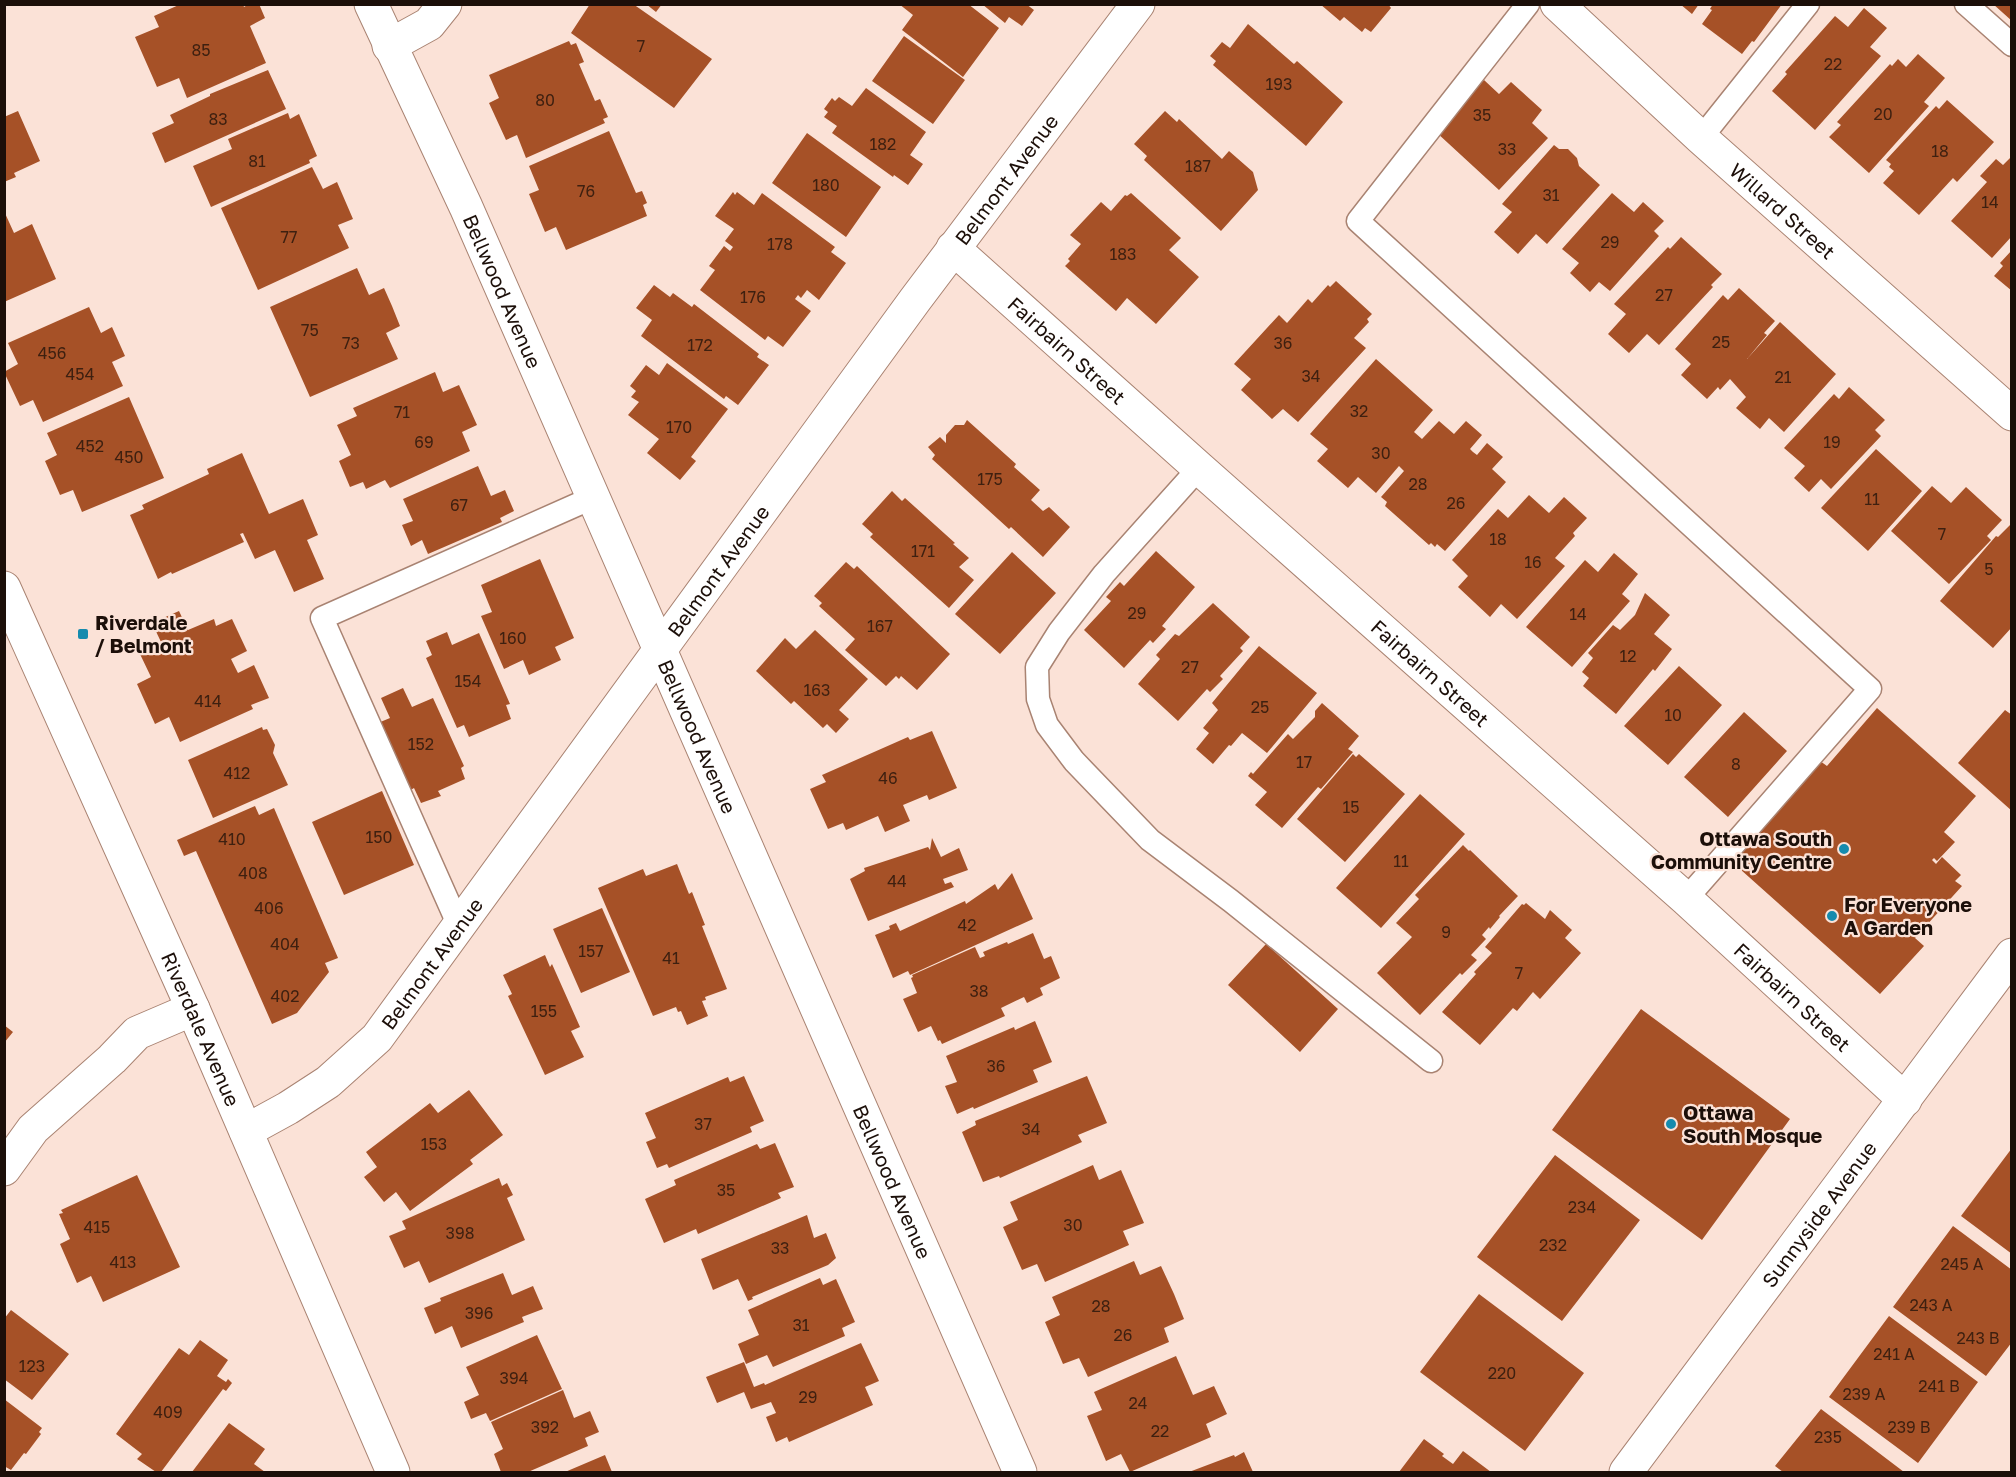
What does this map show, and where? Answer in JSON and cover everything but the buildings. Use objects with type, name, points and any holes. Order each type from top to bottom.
[{"type":"street","name":"Bellwood Avenue","points":[[371,4],[466,207],[1020,1473]]},
{"type":"street","points":[[389,46],[429,24],[445,4]]},
{"type":"street","name":"Belmont Avenue","points":[[246,1131],[288,1108],[328,1082],[377,1038],[953,248],[1138,4]]},
{"type":"street","name":"Willard Street","points":[[1557,4],[1701,138],[2012,414]]},
{"type":"street","name":"Fairbairn Street","points":[[953,248],[1686,899],[1905,1100]]},
{"type":"street","name":"Riverdale Avenue","points":[[4,588],[193,1009],[393,1473]]},
{"type":"street","name":"Sunnyside Avenue","points":[[1626,1473],[2012,955]]},
{"type":"street","points":[[4,1169],[33,1129],[112,1059],[137,1033],[193,1009]]},
{"type":"lane","points":[[1528,4],[1358,221],[1870,690],[1686,899]]},
{"type":"lane","points":[[1701,138],[1808,4]]},
{"type":"lane","points":[[1966,4],[2012,45]]},
{"type":"lane","points":[[1199,468],[1104,574],[1059,632],[1037,668],[1038,699],[1047,725],[1074,761],[1150,840],[1231,901],[1431,1061]]},
{"type":"lane","points":[[459,926],[322,618],[592,498]]},
{"type":"place","name":"Riverdale / Belmont","points":[[83,634]]},
{"type":"place","name":"Ottawa South Community Centre","points":[[1844,849]]},
{"type":"place","name":"For Everyone A Garden","points":[[1832,916]]},
{"type":"place","name":"Ottawa South Mosque","points":[[1671,1124]]}]
